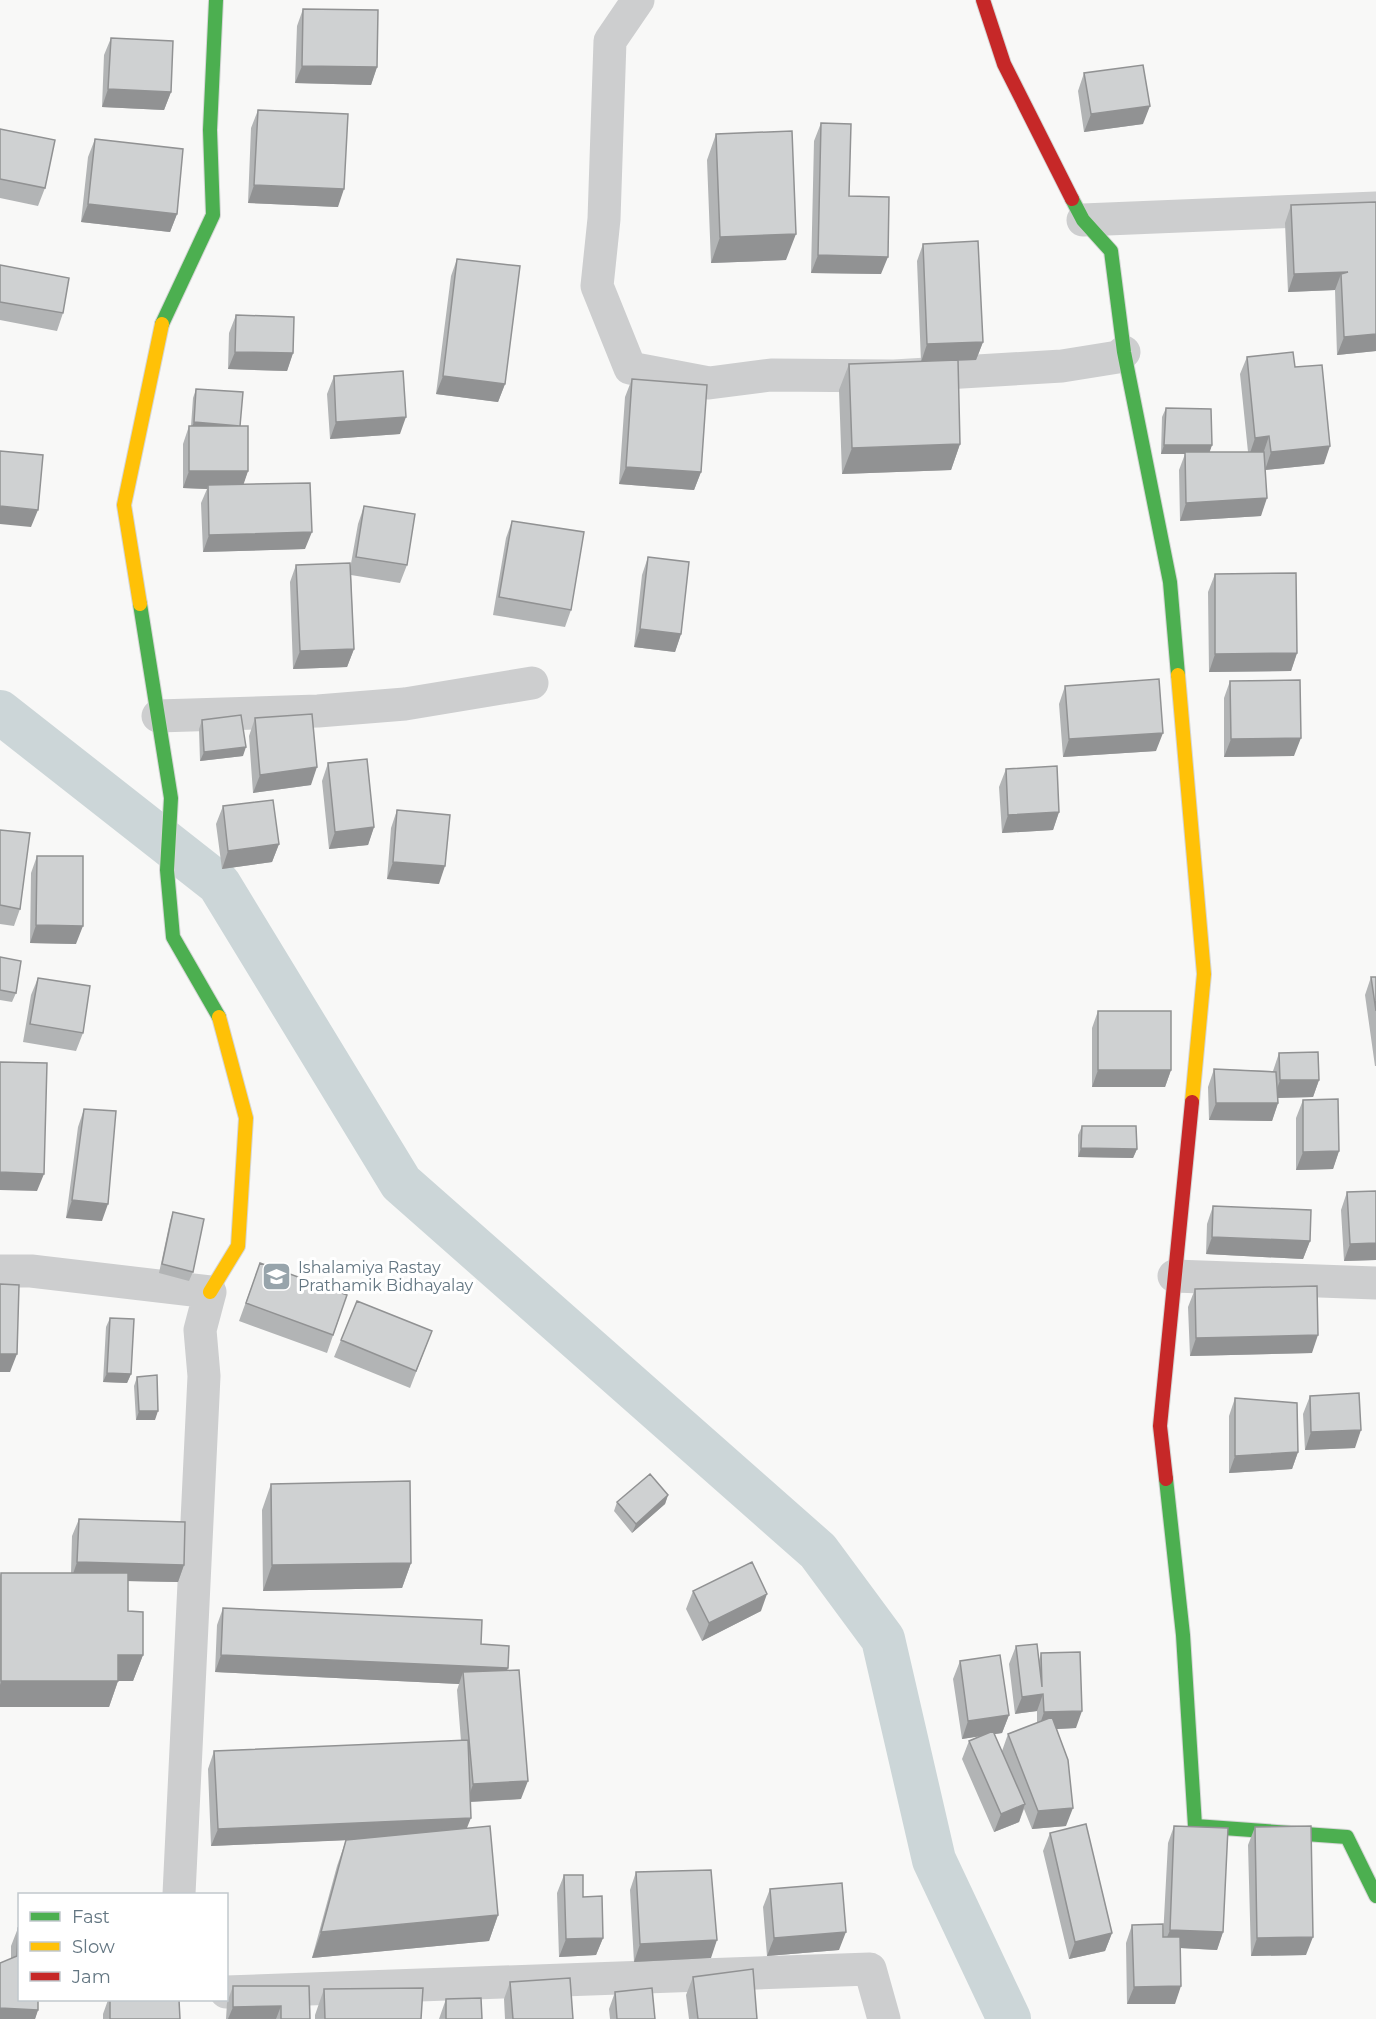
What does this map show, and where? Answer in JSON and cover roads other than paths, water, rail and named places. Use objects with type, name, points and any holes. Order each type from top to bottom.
[{"type":"street","points":[[178,1893],[204,1376],[200,1330],[210,1292],[238,1246],[246,1118],[221,1021],[173,937],[167,870],[171,798],[124,505],[158,332],[213,215],[210,130],[216,0]]},
{"type":"street","points":[[638,0],[610,41],[604,219],[597,286],[630,368],[709,382],[771,375],[894,376],[1062,366],[1118,357],[1124,352]]},
{"type":"street","points":[[983,0],[1004,64],[1083,220],[1111,251],[1124,352],[1170,582],[1204,974],[1160,1426],[1183,1635],[1195,1826],[1347,1837],[1376,1896]]},
{"type":"street","points":[[1083,220],[1376,208]]},
{"type":"street","points":[[158,716],[318,711],[405,704],[532,682]]},
{"type":"street","points":[[0,1271],[31,1271],[210,1292]]},
{"type":"street","points":[[1174,1276],[1376,1283]]},
{"type":"street","points":[[228,1992],[870,1969],[884,2019]]},
{"type":"waterway","points":[[0,712],[219,884],[401,1183],[818,1551],[883,1639],[934,1860],[1009,2019]]},
{"type":"place","name":"Ishalamiya Rastay Prathamik Bidhayalay","points":[[277,1276]]}]
